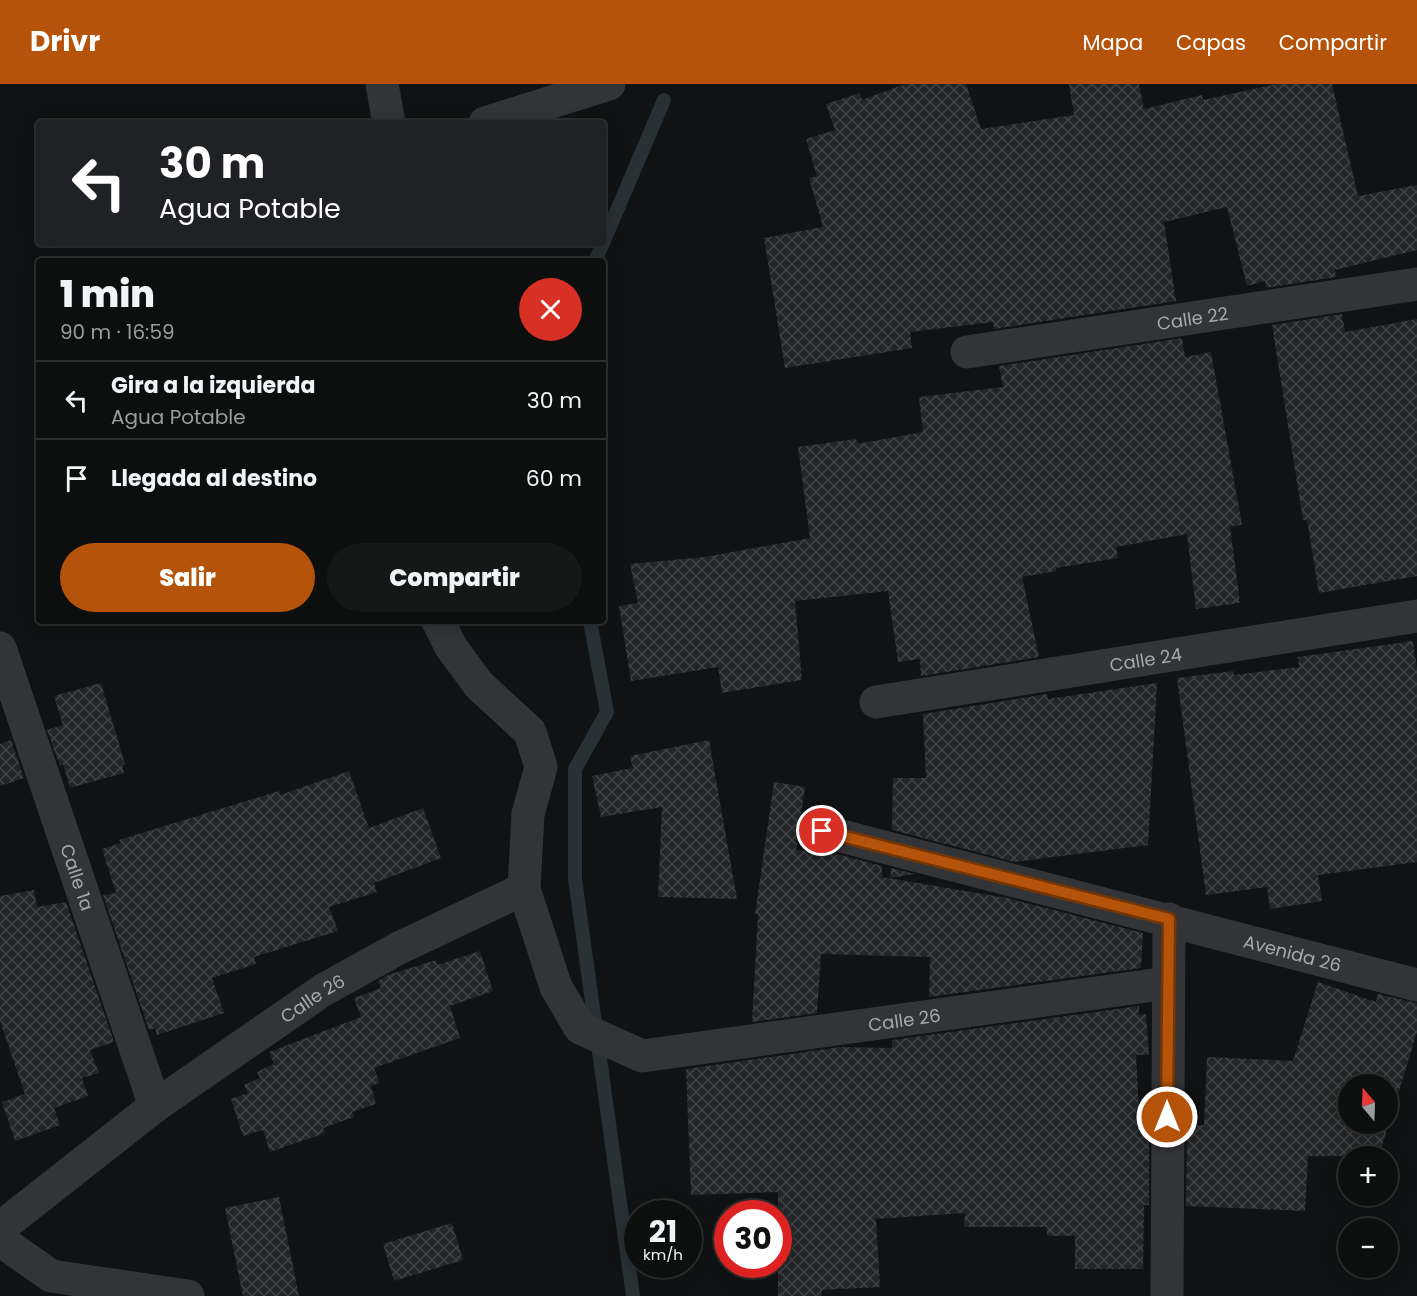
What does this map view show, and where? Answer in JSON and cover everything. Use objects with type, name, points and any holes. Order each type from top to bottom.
[{"type":"street","points":[[382,84],[388,120]]},
{"type":"street","points":[[495,120],[609,84]]},
{"type":"street","name":"Calle 22","points":[[968,352],[1417,284]]},
{"type":"street","name":"Calle 24","points":[[876,702],[1417,616]]},
{"type":"street","points":[[440,624],[451,647],[479,685],[530,732],[541,767],[528,814],[524,889]]},
{"type":"street","name":"Calle 1a","points":[[0,648],[155,1106]]},
{"type":"street","name":"Avenida 26","points":[[822,831],[1417,985]]},
{"type":"street","name":"Calle 26","points":[[0,1228],[155,1106],[322,990],[399,948],[524,889],[556,987],[580,1028],[642,1056],[1168,983]]},
{"type":"street","points":[[1167,1296],[1169,919]]},
{"type":"street","points":[[0,1240],[51,1276],[188,1296]]},
{"type":"building","points":[[905,84],[966,84],[981,129],[1074,115],[1069,84],[1139,84],[1144,109],[1202,95],[1203,100],[1276,84],[1332,84],[1358,196],[1417,185],[1417,250],[1335,270],[1336,277],[1266,288],[1265,281],[1247,286],[1227,207],[1164,222],[1176,301],[994,329],[993,322],[910,332],[912,348],[785,368],[764,238],[823,227],[809,178],[817,176],[806,139],[835,130],[826,104],[860,93],[862,100]]},
{"type":"building","points":[[1342,314],[1345,332],[1417,319],[1417,576],[1319,593],[1307,520],[1303,520],[1272,325]]},
{"type":"building","points":[[1182,338],[1185,357],[1211,352],[1242,525],[1230,526],[1240,603],[1196,609],[1187,534],[1116,547],[1118,558],[1056,568],[1056,571],[1022,577],[1039,657],[921,676],[920,659],[898,662],[888,591],[795,601],[802,680],[722,693],[718,667],[631,681],[619,606],[638,603],[630,564],[705,557],[810,538],[798,447],[856,439],[857,444],[923,432],[919,397],[1003,387],[999,366]]},
{"type":"building","points":[[1413,641],[1417,669],[1417,862],[1318,875],[1322,901],[1270,909],[1267,887],[1206,895],[1177,678],[1234,671],[1234,675],[1299,667],[1298,657]]},
{"type":"building","points":[[101,683],[125,764],[122,765],[124,773],[70,788],[63,764],[60,766],[47,730],[63,725],[54,696]]},
{"type":"building","points":[[1157,683],[1148,845],[1015,862],[892,830],[893,778],[926,778],[923,714],[1047,694],[1048,699]]},
{"type":"building","points":[[11,740],[24,778],[0,786],[0,744]]},
{"type":"building","points":[[709,740],[737,899],[658,897],[662,807],[601,817],[592,776],[633,768],[630,756]]},
{"type":"building","points":[[349,771],[369,828],[423,808],[441,858],[374,883],[377,892],[329,907],[338,931],[254,957],[256,964],[212,978],[224,1013],[157,1035],[155,1028],[149,1030],[103,895],[116,893],[102,849],[121,843],[119,840],[279,791],[280,795]]},
{"type":"building","points":[[774,782],[805,787],[796,850],[837,854],[882,866],[882,877],[1007,898],[1143,933],[1141,968],[929,997],[930,957],[821,954],[817,1013],[752,1022],[758,914],[755,914]]},
{"type":"building","points":[[891,868],[915,874],[890,878]]},
{"type":"building","points":[[34,890],[37,907],[66,902],[114,1042],[90,1050],[99,1073],[82,1078],[88,1096],[54,1108],[60,1125],[15,1141],[2,1102],[25,1094],[0,1021],[0,896]]},
{"type":"building","points":[[480,951],[493,991],[450,1006],[460,1038],[374,1068],[380,1083],[371,1086],[376,1104],[352,1112],[354,1117],[323,1128],[325,1133],[270,1152],[263,1130],[243,1136],[231,1099],[248,1093],[244,1085],[260,1078],[257,1072],[274,1064],[269,1052],[361,1017],[354,998],[381,988],[378,981],[388,975],[436,960],[437,965]]},
{"type":"building","points":[[1318,982],[1376,1002],[1378,994],[1417,1003],[1417,1032],[1398,1094],[1398,1074],[1338,1074],[1338,1134],[1386,1134],[1382,1146],[1338,1146],[1338,1156],[1308,1156],[1305,1211],[1186,1206],[1187,1126],[1204,1125],[1207,1057],[1293,1061]]},
{"type":"building","points":[[1139,1006],[1139,1015],[1146,1014],[1149,1055],[1136,1055],[1140,1128],[1149,1128],[1149,1205],[1144,1205],[1143,1269],[1075,1269],[1075,1236],[1047,1236],[1047,1227],[964,1227],[965,1213],[876,1219],[880,1287],[822,1290],[822,1296],[778,1296],[778,1278],[792,1278],[792,1200],[778,1200],[778,1192],[691,1195],[686,1069],[840,1047],[892,1048],[892,1040]]},
{"type":"building","points":[[279,1197],[299,1296],[243,1296],[225,1208]]},
{"type":"building","points":[[452,1223],[463,1260],[394,1281],[383,1244]]},
{"type":"waterway","points":[[606,236],[664,100]]},
{"type":"waterway","points":[[596,258],[602,246]]},
{"type":"waterway","points":[[591,624],[607,712],[575,769],[575,879],[633,1296]]},
{"type":"route","points":[[822,831],[1169,919],[1167,1117]]}]
